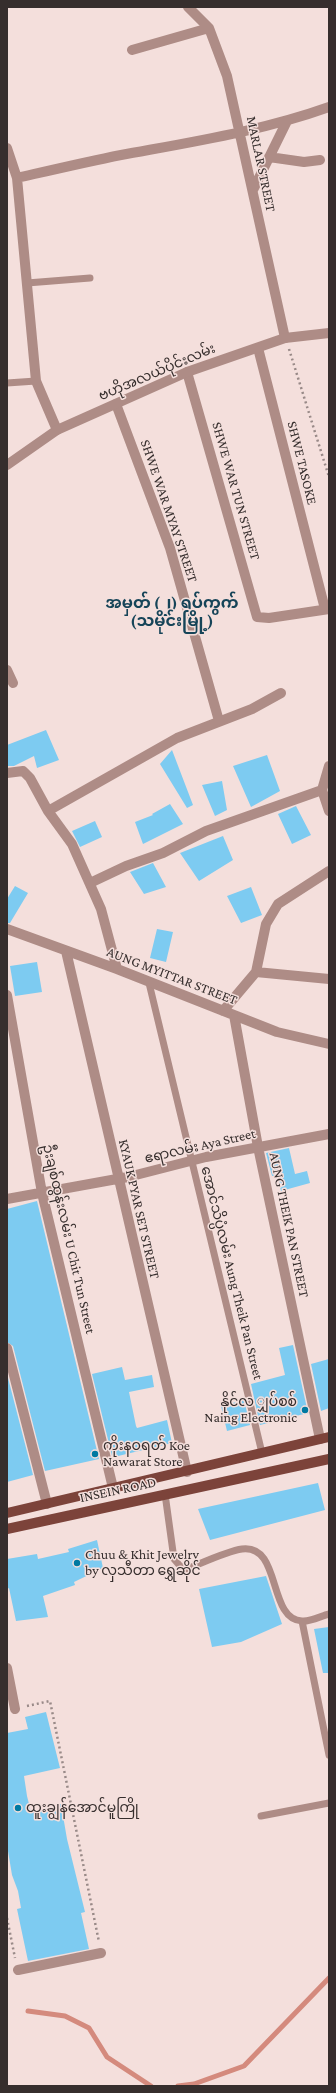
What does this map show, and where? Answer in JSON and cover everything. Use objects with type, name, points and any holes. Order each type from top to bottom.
[{"type":"main road","name":"INSEIN ROAD","points":[[7,1513],[187,1472],[325,1438]]},
{"type":"main road","name":"INSEIN ROAD","points":[[7,1529],[329,1459]]},
{"type":"street","name":"MARLAR STREET","points":[[188,7],[209,28],[227,76],[285,338]]},
{"type":"street","points":[[132,50],[209,28]]},
{"type":"street","points":[[17,178],[240,132],[287,121],[329,107]]},
{"type":"street","points":[[253,190],[287,121]]},
{"type":"street","points":[[7,148],[17,178],[36,381],[39,392],[57,430]]},
{"type":"street","points":[[270,157],[304,162],[320,160]]},
{"type":"street","name":"ဗဟိုအလယ်ပိုင်းလမ်း","points":[[7,465],[57,430],[187,372],[285,338],[329,333]]},
{"type":"street","name":"SHWE TASOKE","points":[[258,348],[327,609]]},
{"type":"street","name":"SHWE WAR TUN STREET","points":[[187,372],[257,617],[269,618],[327,609]]},
{"type":"street","name":"SHWE WAR MYAY STREET","points":[[116,404],[170,548],[219,721]]},
{"type":"street","points":[[7,670],[13,683]]},
{"type":"street","points":[[48,811],[177,738],[252,709],[281,693]]},
{"type":"street","points":[[329,766],[322,790],[329,811]]},
{"type":"street","points":[[7,773],[23,771],[30,778],[48,811],[72,844],[100,909],[117,969]]},
{"type":"street","points":[[90,883],[126,866],[163,853],[206,831],[322,790]]},
{"type":"street","points":[[224,1011],[256,972],[261,954],[266,924],[278,904],[329,871]]},
{"type":"street","name":"AUNG MYITTAR STREET","points":[[7,929],[117,969],[149,983],[277,1032],[329,1044]]},
{"type":"street","name":"KYAUK PYAR SET STREET","points":[[66,951],[187,1472]]},
{"type":"street","points":[[256,972],[329,979]]},
{"type":"street","name":"ဦးချစ်ထွန်းလမ်း U Chit Tun Street","points":[[7,995],[42,1193],[112,1488]]},
{"type":"street","name":"AUNG THEIK PAN STREET","points":[[234,1015],[258,1147],[325,1438]]},
{"type":"street","name":"ဧရာလမ်း Aya Street","points":[[7,1199],[118,1179],[191,1161],[329,1134]]},
{"type":"street","points":[[7,1348],[47,1504]]},
{"type":"street","points":[[7,1668],[15,1709]]},
{"type":"street","points":[[18,1970],[101,1953]]},
{"type":"lane","points":[[27,283],[90,278]]},
{"type":"lane","points":[[7,383],[36,381]]},
{"type":"lane","name":"အောင်သိပ္ပံလမ်း Aung Theik Pan Street","points":[[149,983],[262,1453]]},
{"type":"lane","points":[[165,1494],[174,1559],[180,1566],[187,1569],[242,1549],[256,1551],[266,1561],[283,1608],[292,1617],[302,1621],[329,1614]]},
{"type":"lane","points":[[302,1621],[329,1756]]},
{"type":"lane","points":[[261,1816],[329,1804]]},
{"type":"path","points":[[285,338],[329,477]]},
{"type":"path","points":[[15,1709],[50,1701],[101,1953]]},
{"type":"path","points":[[7,1918],[18,1970]]},
{"type":"building","points":[[46,730],[59,760],[37,768],[34,756],[14,766],[7,766],[7,745]]},
{"type":"building","points":[[172,750],[193,805],[187,808],[160,764]]},
{"type":"building","points":[[267,755],[280,791],[251,807],[233,766]]},
{"type":"building","points":[[222,781],[227,810],[215,816],[202,785]]},
{"type":"building","points":[[170,804],[183,824],[143,844],[135,822],[153,815],[152,814]]},
{"type":"building","points":[[296,806],[311,835],[292,844],[278,814]]},
{"type":"building","points":[[95,821],[102,837],[80,847],[72,831]]},
{"type":"building","points":[[223,836],[233,860],[199,881],[180,853]]},
{"type":"building","points":[[153,863],[166,887],[144,894],[130,872]]},
{"type":"building","points":[[15,886],[28,893],[10,923],[7,923],[7,899]]},
{"type":"building","points":[[251,887],[262,915],[241,923],[227,896]]},
{"type":"building","points":[[157,929],[173,932],[166,962],[150,958]]},
{"type":"building","points":[[37,962],[42,992],[15,996],[10,966]]},
{"type":"building","points":[[289,1148],[295,1174],[307,1171],[310,1183],[281,1191],[277,1175],[272,1176],[266,1153]]},
{"type":"building","points":[[37,1201],[99,1459],[45,1471],[13,1346],[7,1342],[7,1209]]},
{"type":"building","points":[[293,1345],[308,1413],[260,1425],[251,1384],[285,1375],[279,1348]]},
{"type":"building","points":[[329,1359],[329,1408],[321,1411],[311,1364]]},
{"type":"building","points":[[122,1367],[125,1380],[152,1375],[154,1387],[129,1392],[137,1428],[167,1420],[172,1443],[114,1457],[112,1456],[92,1374]]},
{"type":"building","points":[[7,1374],[33,1475],[7,1482]]},
{"type":"building","points":[[244,1400],[250,1425],[227,1431],[221,1406]]},
{"type":"building","points":[[318,1483],[325,1510],[210,1540],[198,1509]]},
{"type":"building","points":[[97,1540],[103,1568],[74,1582],[75,1585],[43,1596],[48,1617],[16,1621],[9,1588],[7,1589],[7,1559],[37,1554],[38,1559],[69,1552],[68,1549]]},
{"type":"building","points":[[266,1576],[282,1624],[241,1642],[212,1647],[199,1589]]},
{"type":"building","points":[[329,1627],[329,1673],[323,1673],[314,1629]]},
{"type":"building","points":[[46,1712],[60,1768],[24,1776],[27,1796],[31,1812],[61,1804],[67,1839],[85,1912],[81,1913],[89,1949],[28,1961],[17,1909],[21,1908],[18,1891],[12,1875],[7,1845],[7,1733],[28,1729],[25,1717]]},
{"type":"waterway","points":[[178,2086],[194,2084],[244,2066],[329,1978]]},
{"type":"waterway","points":[[28,2011],[65,2016],[89,2028],[107,2057],[151,2086]]},
{"type":"place","name":"နိုင်လ ျှပ်စစ် Naing Electronic","points":[[305,1410]]},
{"type":"place","name":"ကိုးနဝရတ် Koe Nawarat Store","points":[[95,1454]]},
{"type":"place","name":"Chuu & Khit Jewelry by လှသီတာ ရွှေဆိုင်","points":[[77,1563]]},
{"type":"place","name":"ထူးချွန်အောင်မူကြို","points":[[18,1808]]},
{"type":"district","name":"အမှတ် (၂) ရပ်ကွက် (သမိုင်းမြို့)","points":[[172,612]]}]
